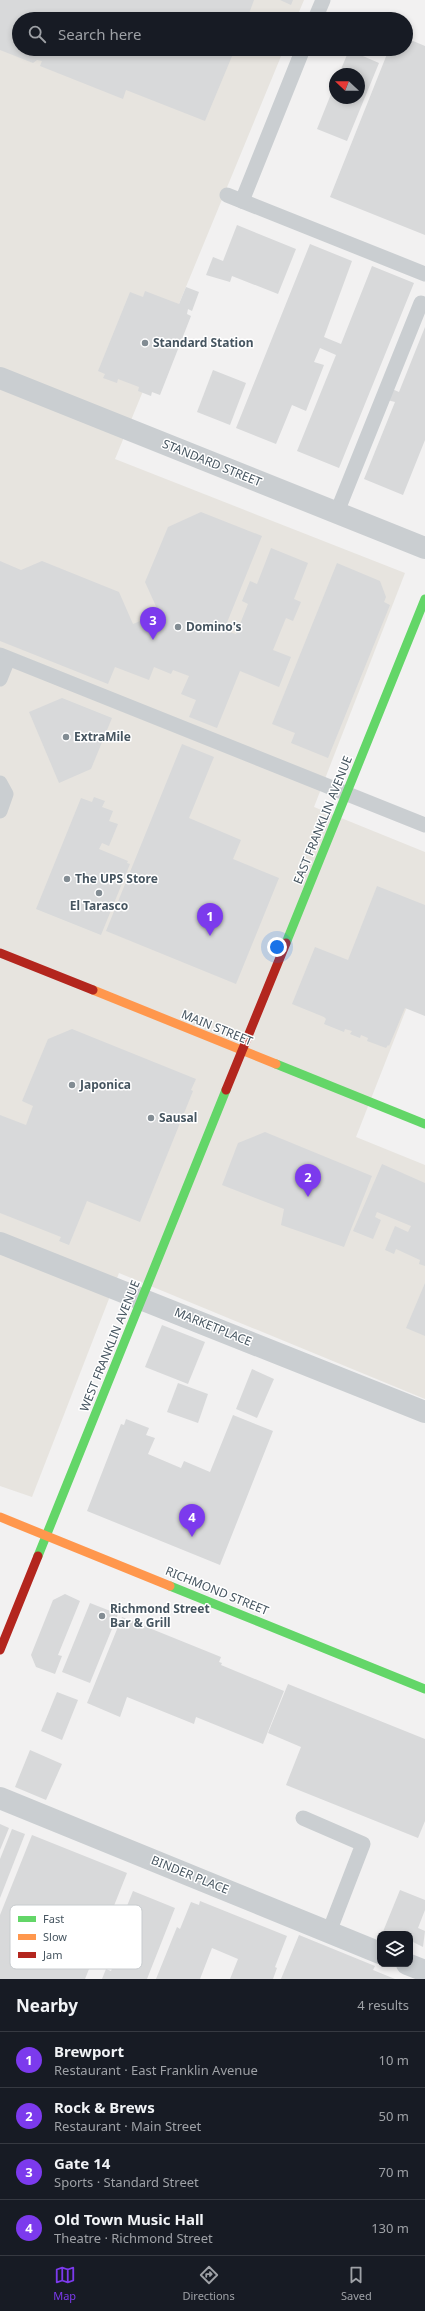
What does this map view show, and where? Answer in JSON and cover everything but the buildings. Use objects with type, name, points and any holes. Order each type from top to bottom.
[{"type":"street","name":"STANDARD STREET","points":[[0,378],[425,548]]},
{"type":"street","name":"EAST FRANKLIN AVENUE","points":[[243,1051],[425,599]]},
{"type":"street","name":"MAIN STREET","points":[[0,953],[425,1124]]},
{"type":"street","name":"WEST FRANKLIN AVENUE","points":[[0,1650],[243,1051]]},
{"type":"street","name":"MARKETPLACE","points":[[0,1243],[425,1412]]},
{"type":"street","name":"RICHMOND STREET","points":[[0,1517],[425,1689]]},
{"type":"street","name":"BINDER PLACE","points":[[0,1798],[377,1952]]},
{"type":"street","points":[[413,1966],[425,1971]]},
{"type":"lane","points":[[318,12],[323,0]]},
{"type":"lane","points":[[242,201],[300,56]]},
{"type":"lane","points":[[227,194],[425,274]]},
{"type":"lane","points":[[337,512],[421,303]]},
{"type":"lane","points":[[0,679],[4,657],[425,825]]},
{"type":"lane","points":[[0,783],[6,794],[0,811]]},
{"type":"lane","points":[[302,1818],[363,1844],[329,1932]]},
{"type":"shaded area","points":[[0,0],[304,0],[299,12],[12,12],[12,56],[281,56],[115,459],[405,573],[314,807],[425,852],[425,961],[356,1137],[425,1165],[425,1399],[119,1273],[32,1497],[0,1486]]},
{"type":"traffic: fast","points":[[286,943],[425,599]]},
{"type":"traffic: fast","points":[[276,1064],[425,1124]]},
{"type":"traffic: fast","points":[[38,1556],[226,1090]]},
{"type":"traffic: fast","points":[[170,1586],[425,1689]]},
{"type":"traffic: slow","points":[[93,990],[276,1064]]},
{"type":"traffic: slow","points":[[0,1517],[170,1586]]},
{"type":"traffic: jam","points":[[226,1090],[286,943]]},
{"type":"traffic: jam","points":[[0,953],[93,990]]},
{"type":"traffic: jam","points":[[0,1650],[38,1556]]},
{"type":"place","name":"Standard Station","points":[[145,343]]},
{"type":"place","name":"Domino's","points":[[178,627]]},
{"type":"place","name":"Gate 14","points":[[153,640]]},
{"type":"place","name":"ExtraMile","points":[[66,737]]},
{"type":"place","name":"The UPS Store","points":[[67,879]]},
{"type":"place","name":"El Tarasco","points":[[99,893]]},
{"type":"place","name":"Brewport","points":[[210,936]]},
{"type":"place","name":"Japonica","points":[[72,1085]]},
{"type":"place","name":"Sausal","points":[[151,1118]]},
{"type":"place","name":"Rock & Brews","points":[[308,1197]]},
{"type":"place","name":"Old Town Music Hall","points":[[192,1537]]},
{"type":"place","name":"Richmond Street Bar & Grill","points":[[102,1616]]}]
